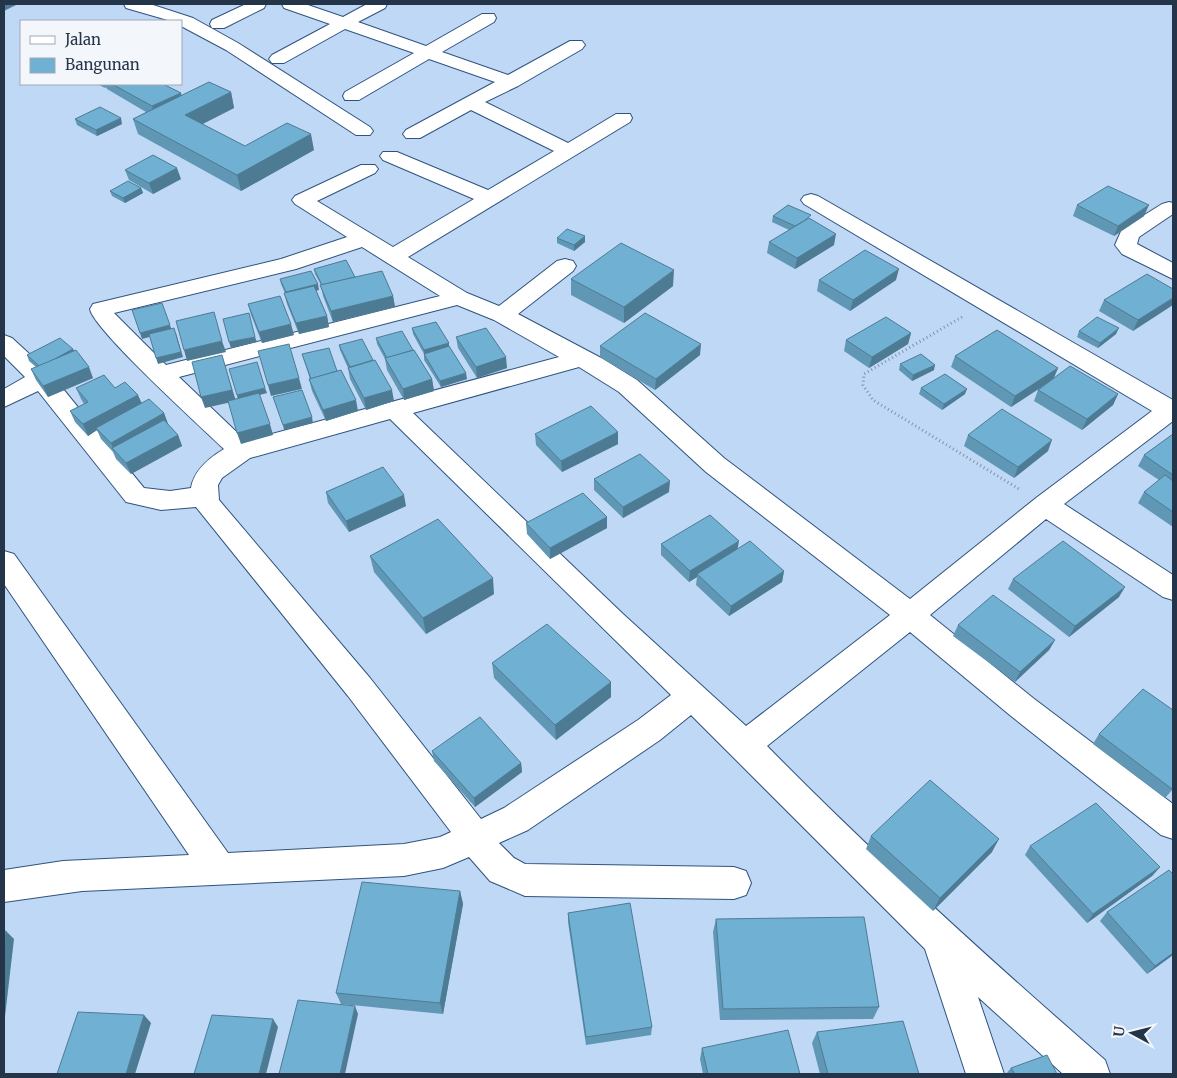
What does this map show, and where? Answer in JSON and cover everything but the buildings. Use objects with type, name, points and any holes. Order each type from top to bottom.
[{"type":"street","points":[[132,4],[182,20]]},
{"type":"street","points":[[218,24],[258,4]]},
{"type":"street","points":[[290,4],[512,82]]},
{"type":"street","points":[[278,59],[379,4]]},
{"type":"street","points":[[352,96],[488,18]]},
{"type":"street","points":[[182,20],[264,66],[327,110],[363,132]]},
{"type":"street","points":[[413,134],[576,46]]},
{"type":"street","points":[[472,103],[570,151]]},
{"type":"street","points":[[394,256],[623,118]]},
{"type":"street","points":[[390,156],[490,199]]},
{"type":"street","points":[[368,169],[302,200],[366,238],[459,298],[502,315],[581,359],[596,365],[628,386],[715,465],[910,615],[1022,707],[1173,824]]},
{"type":"street","points":[[745,745],[827,684],[1045,505],[1172,410],[811,200]]},
{"type":"street","points":[[1169,208],[1130,234],[1126,245],[1173,272]]},
{"type":"street","points":[[241,451],[106,320],[101,309],[288,264],[366,238]]},
{"type":"street","points":[[502,315],[565,266]]},
{"type":"street","points":[[160,374],[459,298]]},
{"type":"street","points":[[4,343],[41,379],[135,495],[157,502],[204,496]]},
{"type":"street","points":[[581,359],[241,451],[220,462],[210,472],[204,496],[359,687],[476,838],[488,858],[507,874],[525,880],[734,883]]},
{"type":"street","points":[[4,398],[41,379]]},
{"type":"street","points":[[395,410],[691,697],[745,745],[834,837],[940,940],[1091,1074]]},
{"type":"street","points":[[1045,505],[1173,589]]},
{"type":"street","points":[[4,562],[219,869]]},
{"type":"street","points":[[4,886],[37,878],[84,873],[404,860],[443,852],[516,818],[649,730],[691,697]]},
{"type":"street","points":[[940,940],[985,1074]]},
{"type":"path","points":[[986,302],[913,347],[864,374],[863,385],[873,400],[1045,505]]}]
